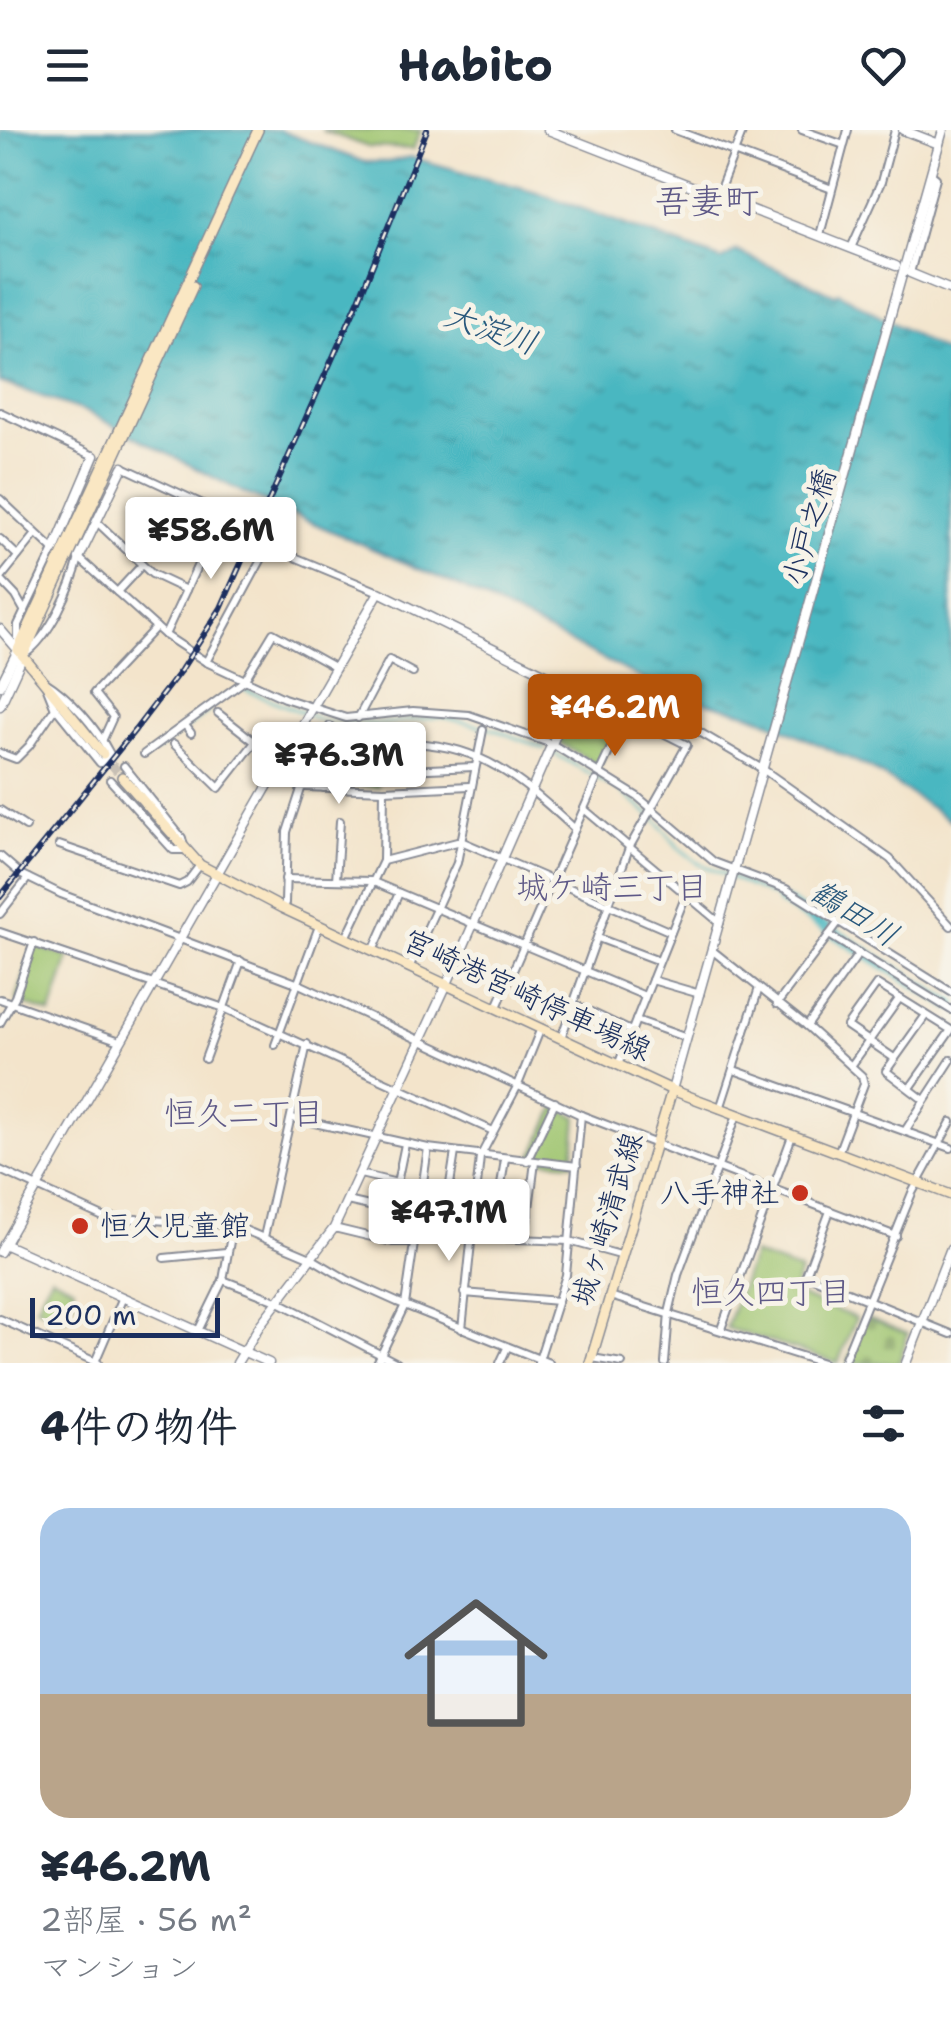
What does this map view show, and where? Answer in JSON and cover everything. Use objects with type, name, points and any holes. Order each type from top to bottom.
[{"type":"main road","points":[[103,754],[20,653],[262,130]]},
{"type":"main road","name":"宮崎港宮崎停車場線","points":[[123,772],[200,865],[282,908],[672,1090],[951,1195]]},
{"type":"main road","name":"城ヶ崎清武線","points":[[591,1361],[672,1090]]},
{"type":"street","points":[[548,130],[896,266]]},
{"type":"street","points":[[675,130],[832,189]]},
{"type":"street","points":[[718,194],[743,130]]},
{"type":"street","points":[[802,130],[844,145]]},
{"type":"street","points":[[820,235],[848,130]]},
{"type":"street","points":[[851,248],[881,182],[895,130]]},
{"type":"street","points":[[903,130],[951,151]]},
{"type":"street","name":"小戸之橋","points":[[672,1090],[943,130]]},
{"type":"street","points":[[931,174],[936,178],[910,272],[951,290]]},
{"type":"street","points":[[0,412],[94,456],[18,626],[20,653],[0,706]]},
{"type":"street","points":[[0,686],[20,653],[38,645],[51,623],[123,467],[222,513],[165,635]]},
{"type":"street","points":[[0,499],[54,550]]},
{"type":"street","points":[[97,522],[142,566],[187,590]]},
{"type":"street","points":[[26,613],[0,579],[36,534]]},
{"type":"street","points":[[0,539],[18,556]]},
{"type":"street","points":[[206,662],[268,549],[273,548],[379,592],[687,745],[629,848],[561,1038]]},
{"type":"street","points":[[80,558],[165,635],[206,662],[332,716],[358,718],[438,710],[468,714],[552,744],[653,810],[705,856],[736,872],[786,889],[951,992]]},
{"type":"street","points":[[118,592],[142,566]]},
{"type":"street","points":[[269,1363],[2,1246],[379,592]]},
{"type":"street","points":[[103,739],[113,718],[94,694],[156,627]]},
{"type":"street","points":[[0,630],[20,653]]},
{"type":"street","points":[[144,754],[244,681],[273,633],[336,668]]},
{"type":"street","points":[[358,718],[389,660],[413,673]]},
{"type":"street","points":[[44,681],[58,690],[103,739],[110,754],[100,763],[56,708],[44,681]]},
{"type":"street","points":[[237,1363],[334,1228],[447,984],[576,689]]},
{"type":"street","points":[[0,753],[16,758],[30,746],[56,708]]},
{"type":"street","points":[[600,772],[626,716],[637,710],[680,723],[765,767],[890,859],[951,926]]},
{"type":"street","points":[[218,713],[284,758]]},
{"type":"street","points":[[185,725],[191,734]]},
{"type":"street","points":[[324,788],[330,726]]},
{"type":"street","points":[[409,968],[457,863],[482,730]]},
{"type":"street","points":[[382,744],[418,741],[477,754],[532,790],[576,829]]},
{"type":"street","points":[[174,744],[219,788],[256,742]]},
{"type":"street","points":[[384,771],[474,767]]},
{"type":"street","points":[[276,772],[302,786],[324,788],[470,786]]},
{"type":"street","points":[[110,780],[173,850],[185,850]]},
{"type":"street","points":[[496,1007],[596,781]]},
{"type":"street","points":[[282,908],[288,832],[302,786]]},
{"type":"street","points":[[346,938],[383,860],[384,790]]},
{"type":"street","points":[[584,809],[720,924]]},
{"type":"street","points":[[0,810],[26,826]]},
{"type":"street","points":[[336,880],[340,820]]},
{"type":"street","points":[[383,860],[461,841],[671,932]]},
{"type":"street","points":[[59,845],[179,886],[200,865]]},
{"type":"street","points":[[0,856],[28,878],[299,984],[582,1115],[896,1236]]},
{"type":"street","points":[[0,914],[28,878]]},
{"type":"street","points":[[285,879],[370,881],[645,996]]},
{"type":"street","points":[[373,951],[398,892]]},
{"type":"street","points":[[618,1066],[686,894]]},
{"type":"street","points":[[777,1004],[838,923]]},
{"type":"street","points":[[275,1045],[320,926]]},
{"type":"street","points":[[0,932],[224,1008],[492,1131]]},
{"type":"street","points":[[830,935],[951,1010]]},
{"type":"street","points":[[598,938],[659,961]]},
{"type":"street","points":[[0,1023],[12,1003],[34,942]]},
{"type":"street","points":[[713,951],[862,1076],[864,1084],[838,1153]]},
{"type":"street","points":[[807,1026],[860,953]]},
{"type":"street","points":[[205,1059],[240,962]]},
{"type":"street","points":[[652,980],[700,994]]},
{"type":"street","points":[[894,1058],[847,1026],[877,984],[951,1030],[910,1088]]},
{"type":"street","points":[[720,1109],[758,988]]},
{"type":"street","points":[[0,999],[120,1041]]},
{"type":"street","points":[[852,1066],[899,999]]},
{"type":"street","points":[[574,1004],[631,1032]]},
{"type":"street","points":[[924,1100],[886,1071],[926,1014]]},
{"type":"street","points":[[636,1020],[687,1038]]},
{"type":"street","points":[[462,1328],[480,1157],[518,1085],[541,1028]]},
{"type":"street","points":[[264,1238],[308,1044]]},
{"type":"street","points":[[905,1131],[951,1060]]},
{"type":"street","points":[[734,1070],[951,1148]]},
{"type":"street","points":[[526,1239],[531,1162],[555,1102]]},
{"type":"street","points":[[539,1362],[566,1275],[582,1115]]},
{"type":"street","points":[[665,1363],[669,1314],[678,1275],[737,1115]]},
{"type":"street","points":[[292,1118],[480,1157],[577,1166]]},
{"type":"street","points":[[843,1363],[918,1183],[951,1122]]},
{"type":"street","points":[[721,1329],[792,1136]]},
{"type":"street","points":[[397,1183],[405,1144]]},
{"type":"street","points":[[379,1360],[405,1306],[428,1148]]},
{"type":"street","points":[[442,1236],[455,1152]]},
{"type":"street","points":[[494,1238],[504,1159]]},
{"type":"street","points":[[0,1170],[103,1217],[233,1225],[311,1258],[405,1306],[549,1363]]},
{"type":"street","points":[[360,1174],[422,1189]]},
{"type":"street","points":[[347,1201],[418,1218]]},
{"type":"street","points":[[830,1210],[806,1275],[951,1334]]},
{"type":"street","points":[[198,1330],[223,1280],[233,1225]]},
{"type":"street","points":[[334,1228],[379,1240],[414,1242],[442,1236],[569,1242],[620,1255]]},
{"type":"street","points":[[906,1363],[951,1248]]},
{"type":"street","points":[[164,1258],[226,1252]]},
{"type":"street","points":[[223,1280],[278,1301],[379,1360],[396,1363]]},
{"type":"street","points":[[464,1293],[558,1301]]},
{"type":"street","points":[[608,1296],[823,1363]]},
{"type":"street","points":[[0,1319],[96,1362],[122,1297]]},
{"type":"street","points":[[500,1363],[507,1348]]},
{"type":"street","points":[[591,1361],[622,1363]]},
{"type":"green space","points":[[321,130],[421,130],[413,149],[368,147]]},
{"type":"green space","points":[[577,695],[622,718],[599,766],[557,741]]},
{"type":"green space","points":[[331,750],[377,753],[378,787],[328,783]]},
{"type":"green space","points":[[34,948],[69,957],[51,1014],[16,1001]]},
{"type":"green space","points":[[556,1107],[577,1117],[573,1163],[532,1157]]},
{"type":"green space","points":[[753,1254],[800,1271],[793,1293],[856,1318],[838,1363],[726,1328]]},
{"type":"green space","points":[[51,1276],[74,1287],[77,1294],[65,1319],[36,1307]]},
{"type":"green space","points":[[865,1317],[908,1334],[899,1363],[847,1363]]},
{"type":"water","name":"大淀川","points":[[0,130],[278,130],[364,162],[410,157],[537,192],[722,260],[736,251],[835,295],[838,292],[951,356],[951,821],[871,768],[754,715],[668,692],[456,585],[244,493],[87,412],[0,382]]},
{"type":"waterway","points":[[241,688],[321,720],[378,724],[443,717],[496,730],[545,749]]},
{"type":"waterway","points":[[156,751],[210,710]]},
{"type":"waterway","points":[[552,752],[622,792],[698,863],[781,900]]},
{"type":"waterway","name":"鶴田川","points":[[781,900],[951,1005]]},
{"type":"tunnel","points":[[103,754],[122,777]]},
{"type":"railway","points":[[0,897],[181,670],[221,608],[359,299],[427,130]]},
{"type":"place","name":"八手神社","points":[[800,1193]]},
{"type":"place","name":"恒久児童館","points":[[80,1226]]},
{"type":"district","name":"吾妻町","points":[[707,201]]},
{"type":"district","name":"城ケ崎三丁目","points":[[612,887]]},
{"type":"district","name":"恒久二丁目","points":[[244,1113]]},
{"type":"district","name":"恒久四丁目","points":[[771,1292]]}]
